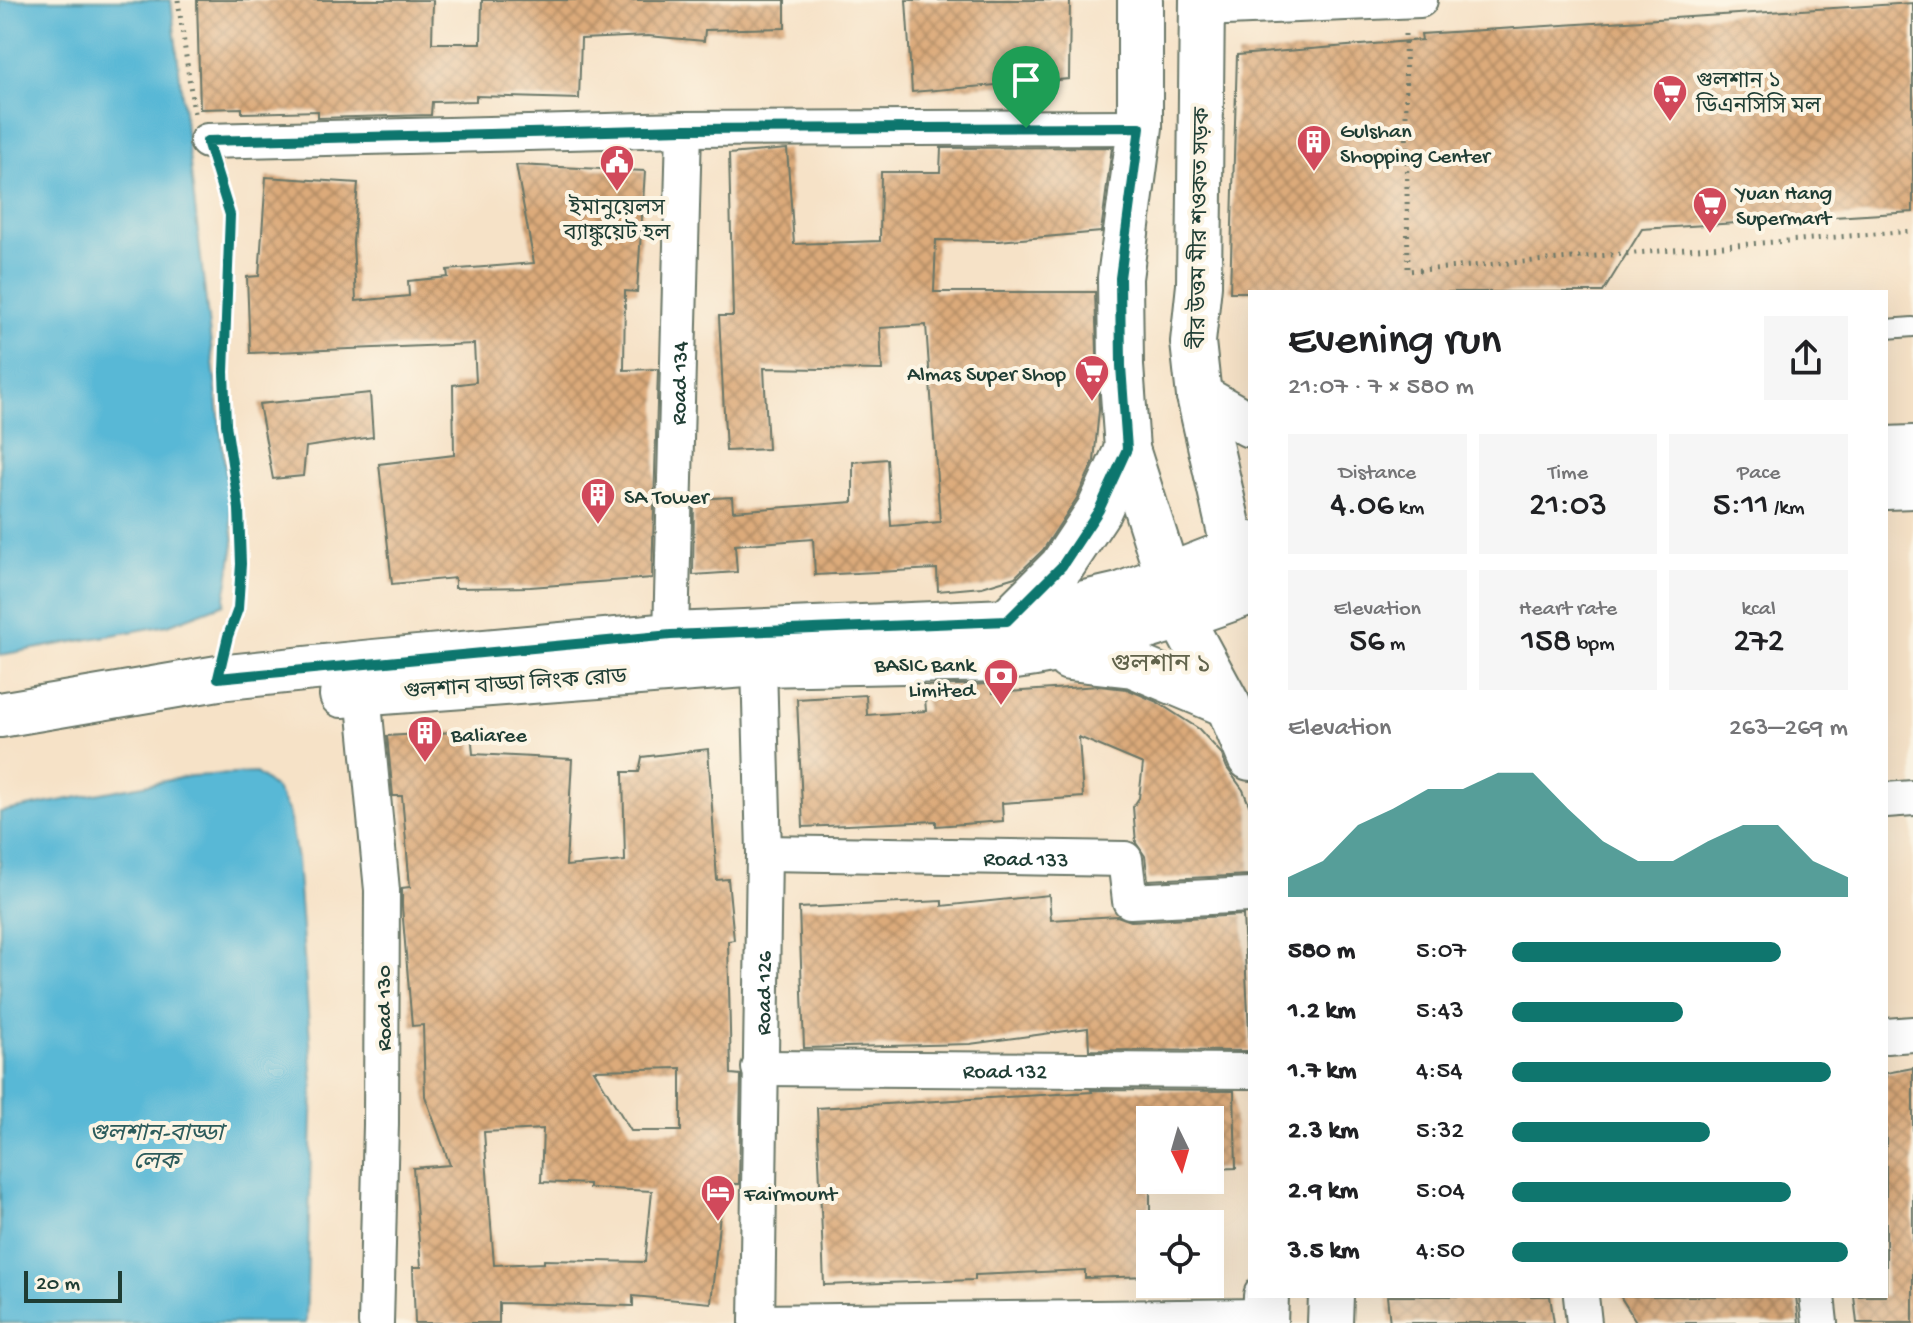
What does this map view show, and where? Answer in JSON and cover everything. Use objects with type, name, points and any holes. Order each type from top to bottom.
[{"type":"main road","points":[[1140,0],[1140,127],[1120,278],[1121,366],[1127,449],[1181,618],[1228,705],[1248,753]]},
{"type":"main road","name":"বীর উত্তম মীর শওকত সড়ক","points":[[1202,5],[1199,285],[1193,342],[1199,396],[1242,548],[1248,582]]},
{"type":"main road","points":[[1199,396],[1248,424]]},
{"type":"main road","points":[[1888,449],[1913,448]]},
{"type":"main road","points":[[1007,621],[1062,566],[1099,510],[1127,449]]},
{"type":"main road","points":[[1888,487],[1913,486]]},
{"type":"main road","name":"গুলশান বাড্ডা লিংক রোড","points":[[0,715],[218,678],[671,635],[1007,621],[1120,595],[1242,548]]},
{"type":"main road","points":[[1034,655],[1123,635],[1248,594]]},
{"type":"main road","points":[[1034,655],[1133,665],[1228,705]]},
{"type":"main road","name":"গুলশান বাড্ডা লিংক রোড","points":[[0,745],[221,704],[759,664],[1002,659],[1034,655]]},
{"type":"main road","points":[[1330,1323],[1331,1298]]},
{"type":"street","points":[[1202,5],[1420,0]]},
{"type":"street","points":[[207,141],[684,129],[1140,127]]},
{"type":"street","name":"Road 134","points":[[671,635],[684,129]]},
{"type":"street","name":"Road 126","points":[[757,1323],[764,853],[759,664]]},
{"type":"street","name":"Road 130","points":[[363,693],[382,890],[376,1323]]},
{"type":"street","points":[[1888,800],[1913,798]]},
{"type":"street","name":"Road 133","points":[[764,853],[1125,859],[1130,901],[1248,895]]},
{"type":"street","points":[[1888,1036],[1913,1034]]},
{"type":"street","name":"Road 132","points":[[759,1068],[1248,1071]]},
{"type":"street","points":[[1581,1298],[1584,1323]]},
{"type":"street","points":[[1817,1298],[1820,1323]]},
{"type":"street","points":[[757,1323],[1265,1312]]},
{"type":"lane","points":[[1888,329],[1913,327]]},
{"type":"path","points":[[178,0],[194,120],[207,141],[230,215],[224,372],[226,424],[239,509],[241,564],[238,609],[218,678]]},
{"type":"path","points":[[1405,1],[1408,271],[1913,231]]},
{"type":"water","points":[[0,0],[171,0],[234,544],[224,604],[168,625],[0,655]]},
{"type":"water","name":"গুলশান-বাড্ডা লেক","points":[[256,773],[276,789],[289,812],[297,860],[313,1082],[306,1323],[0,1323],[0,812],[191,776]]},
{"type":"building","points":[[197,0],[433,0],[432,43],[481,43],[482,0],[785,0],[785,28],[705,30],[704,41],[648,36],[581,39],[579,99],[476,96],[476,101],[432,102],[431,115],[318,118],[318,111],[242,113],[242,108],[200,109]]},
{"type":"building","points":[[906,0],[1070,0],[1069,79],[912,92]]},
{"type":"building","name":"গুলশান ১ ডিএনসিসি মল","points":[[1913,3],[1913,212],[1642,229],[1604,290],[1230,292],[1237,55],[1422,40],[1421,34]]},
{"type":"building","points":[[1112,147],[1101,232],[998,241],[936,240],[934,292],[1095,292],[1099,410],[1094,461],[1077,498],[1043,550],[1015,577],[982,587],[938,591],[937,569],[815,575],[813,539],[735,545],[737,572],[693,575],[694,499],[732,497],[733,511],[853,502],[853,462],[887,459],[891,526],[940,522],[926,325],[880,328],[882,370],[764,368],[768,449],[726,451],[719,316],[733,316],[729,154],[787,149],[794,244],[880,241],[881,172],[940,172],[941,148]]},
{"type":"building","points":[[516,165],[645,171],[637,292],[625,291],[624,370],[658,369],[652,578],[530,587],[455,588],[455,578],[392,584],[379,464],[454,455],[453,385],[476,382],[474,344],[250,353],[247,277],[259,276],[266,177],[358,183],[353,243],[356,301],[409,296],[408,281],[448,277],[447,270],[534,263]]},
{"type":"building","points":[[370,393],[373,437],[306,447],[303,476],[273,479],[259,404]]},
{"type":"building","points":[[992,684],[993,693],[1099,686],[1127,689],[1157,702],[1199,729],[1221,753],[1227,768],[1243,790],[1248,802],[1248,875],[1148,880],[1145,856],[1136,843],[1133,807],[1139,798],[1143,764],[1079,737],[1083,797],[1002,803],[1003,821],[936,826],[936,821],[803,827],[797,699],[866,695],[867,715],[926,711],[924,686]]},
{"type":"building","points":[[471,731],[473,754],[572,759],[566,866],[625,861],[623,772],[639,772],[642,757],[708,749],[717,880],[728,879],[734,940],[728,941],[731,1074],[741,1075],[739,1184],[723,1184],[711,1303],[633,1296],[633,1306],[499,1303],[499,1323],[415,1323],[413,1267],[421,1267],[413,1168],[450,1165],[425,1096],[423,1025],[412,1026],[402,907],[402,888],[410,887],[402,796],[393,796],[387,736]],"holes":[[[681,1068],[681,1131],[631,1131],[594,1070]],[[543,1129],[541,1182],[652,1191],[645,1262],[544,1260],[544,1263],[494,1265],[484,1132]]]},
{"type":"building","points":[[1049,895],[1051,920],[1117,916],[1131,921],[1243,915],[1248,1051],[1089,1050],[1088,1028],[970,1044],[804,1048],[799,908],[942,901],[942,906]]},
{"type":"building","points":[[1913,1068],[1913,1323],[1857,1323],[1854,1298],[1888,1298],[1888,1073]]},
{"type":"building","points":[[1234,1091],[1236,1168],[1224,1168],[1224,1106],[1136,1106],[1136,1194],[1150,1194],[1150,1210],[1136,1210],[1136,1276],[1085,1278],[1085,1270],[975,1275],[975,1280],[824,1285],[817,1108],[1092,1092]]},
{"type":"building","points":[[1387,1298],[1550,1298],[1554,1323],[1390,1323]]},
{"type":"building","points":[[1621,1298],[1796,1298],[1799,1323],[1637,1323]]},
{"type":"place","name":"গুলশান ১ ডিএনসিসি মল","points":[[1670,123]]},
{"type":"place","name":"Gulshan Shopping Center","points":[[1314,173]]},
{"type":"place","name":"ইমানুয়েলস ব্যাঙ্কুয়েট হল","points":[[617,193]]},
{"type":"place","name":"Yuan Hang Supermart","points":[[1710,235]]},
{"type":"place","name":"Almas Super Shop","points":[[1092,403]]},
{"type":"place","name":"SA Tower","points":[[598,526]]},
{"type":"place","name":"BASIC Bank Limited","points":[[1001,707]]},
{"type":"place","name":"Baliaree","points":[[425,764]]},
{"type":"place","name":"Fairmount","points":[[718,1223]]},
{"type":"district","name":"গুলশান ১","points":[[1161,662]]},
{"type":"route","points":[[1140,127],[1120,278],[1121,366],[1127,449],[1099,510],[1062,566],[1007,621],[671,635],[218,678],[238,609],[241,564],[239,509],[226,424],[224,372],[230,215],[207,141],[684,129],[1026,128],[1140,127]]}]
